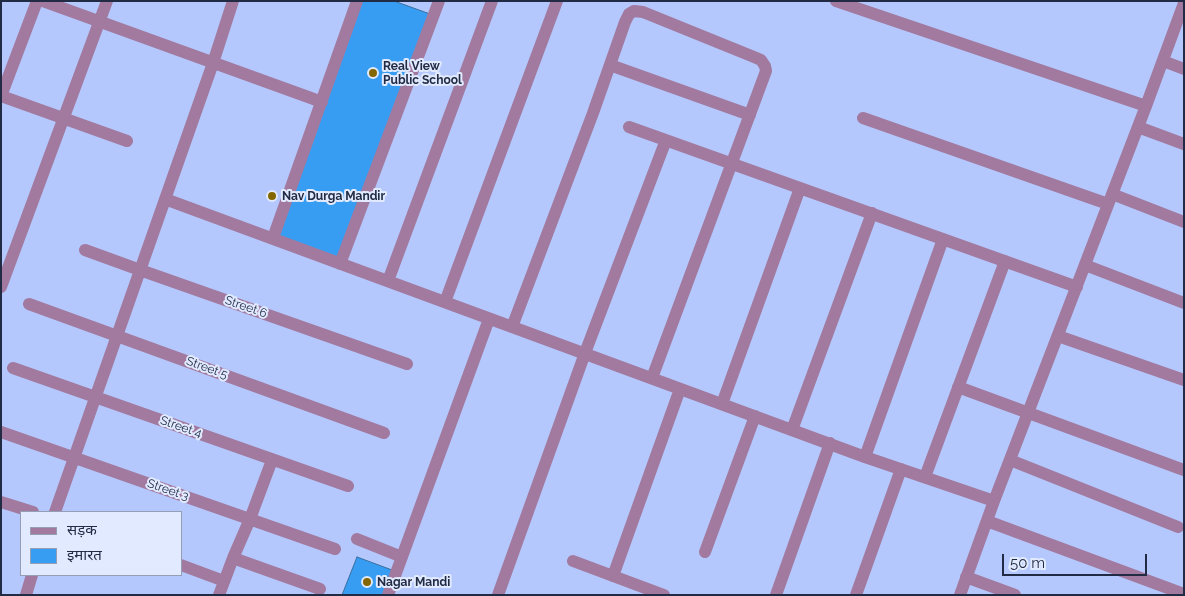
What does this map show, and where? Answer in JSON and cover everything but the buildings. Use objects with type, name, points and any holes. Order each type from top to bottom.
[{"type":"street","points":[[37,1],[1,96],[127,141]]},
{"type":"street","points":[[43,1],[322,102]]},
{"type":"street","points":[[1,287],[107,1]]},
{"type":"street","points":[[54,511],[213,63],[233,1]]},
{"type":"street","points":[[273,238],[357,1]]},
{"type":"street","points":[[340,264],[439,1]]},
{"type":"street","points":[[388,281],[492,1]]},
{"type":"street","points":[[445,302],[557,1]]},
{"type":"street","points":[[836,1],[1146,106]]},
{"type":"street","points":[[960,595],[994,501],[1183,9]]},
{"type":"street","points":[[512,327],[593,114],[625,22],[629,14],[634,11],[643,12],[754,56],[761,60],[766,71],[652,378]]},
{"type":"street","points":[[1163,61],[1184,69]]},
{"type":"street","points":[[610,65],[750,115]]},
{"type":"street","points":[[864,118],[1184,222]]},
{"type":"street","points":[[630,127],[1077,287]]},
{"type":"street","points":[[1138,128],[1184,144]]},
{"type":"street","points":[[498,595],[584,353],[666,140]]},
{"type":"street","points":[[722,404],[800,188]]},
{"type":"street","points":[[165,199],[792,430],[994,501]]},
{"type":"street","points":[[792,430],[872,213]]},
{"type":"street","points":[[865,456],[943,239]]},
{"type":"street","name":"Street 6","points":[[85,250],[407,364]]},
{"type":"street","points":[[925,477],[1005,261]]},
{"type":"street","points":[[1085,265],[1184,303]]},
{"type":"street","name":"Street 5","points":[[29,304],[384,433]]},
{"type":"street","points":[[388,595],[489,319]]},
{"type":"street","points":[[1058,336],[1184,380]]},
{"type":"street","name":"Street 4","points":[[13,368],[348,486]]},
{"type":"street","points":[[958,387],[1184,470]]},
{"type":"street","points":[[613,576],[680,389]]},
{"type":"street","points":[[705,552],[754,416]]},
{"type":"street","name":"Street 3","points":[[1,432],[335,549]]},
{"type":"street","points":[[776,595],[830,443]]},
{"type":"street","points":[[219,595],[272,460]]},
{"type":"street","points":[[1010,460],[1178,527]]},
{"type":"street","points":[[856,595],[901,469]]},
{"type":"street","points":[[1,502],[30,511]]},
{"type":"street","points":[[987,521],[1167,592],[1184,594]]},
{"type":"street","points":[[357,539],[402,557]]},
{"type":"street","points":[[233,558],[320,589]]},
{"type":"street","points":[[573,561],[664,595]]},
{"type":"street","points":[[182,565],[224,581]]},
{"type":"street","points":[[26,595],[32,576]]},
{"type":"street","points":[[966,577],[1015,595]]},
{"type":"place","name":"Real View Public School","points":[[373,73]]},
{"type":"place","name":"Nav Durga Mandir","points":[[272,196]]},
{"type":"place","name":"Nagar Mandi","points":[[367,582]]}]
